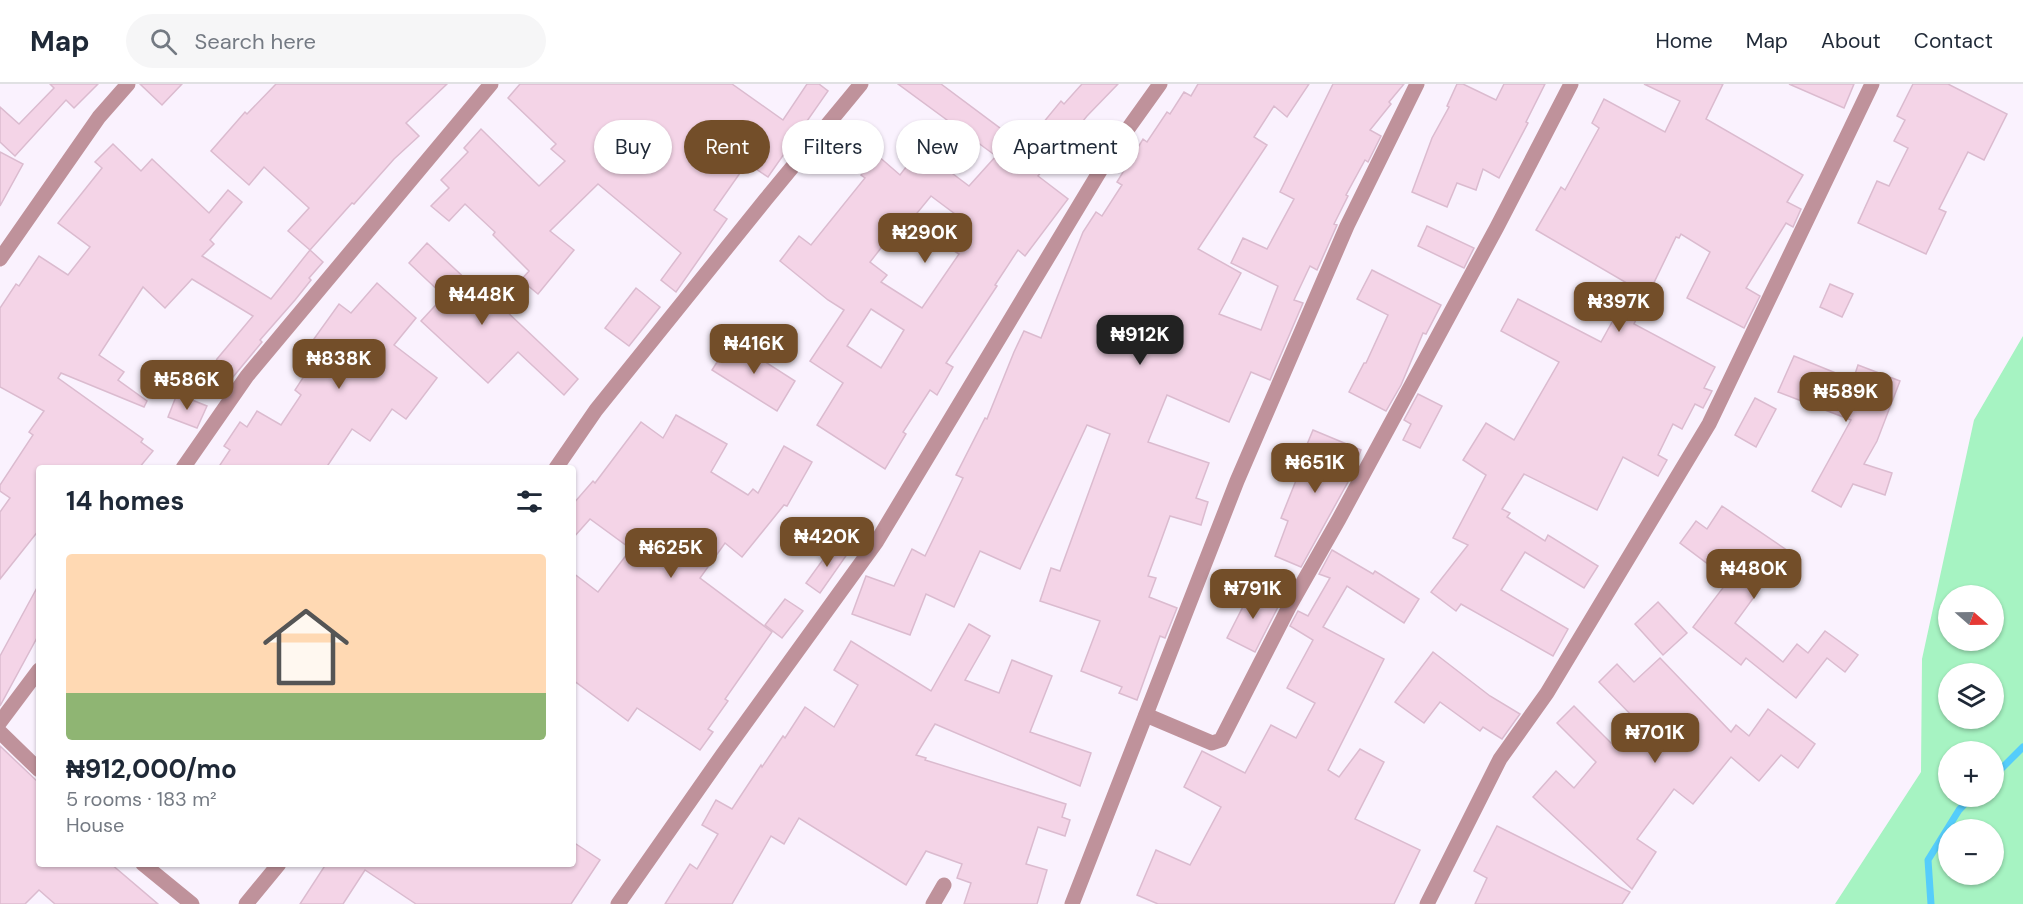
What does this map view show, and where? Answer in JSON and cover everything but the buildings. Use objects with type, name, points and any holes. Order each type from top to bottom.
[{"type":"street","points":[[0,259],[99,117],[128,84]]},
{"type":"street","points":[[185,465],[247,376],[491,84]]},
{"type":"street","points":[[558,465],[596,410],[861,84]]},
{"type":"street","points":[[618,904],[877,541],[1112,151],[1160,84]]},
{"type":"street","points":[[1072,904],[1246,460],[1347,226],[1418,84]]},
{"type":"street","points":[[1146,715],[1212,743],[1221,740],[1289,607],[1492,237],[1571,84]]},
{"type":"street","points":[[1426,904],[1500,759],[1547,693],[1709,424],[1872,84]]},
{"type":"street","points":[[0,722],[36,674]]},
{"type":"street","points":[[0,732],[36,767]]},
{"type":"street","points":[[147,867],[192,904]]},
{"type":"street","points":[[246,904],[277,867]]},
{"type":"street","points":[[933,904],[944,885]]},
{"type":"green space","points":[[2023,336],[2023,904],[1835,904],[1921,772],[1922,659],[1938,585],[1938,651],[2004,651],[2004,585],[1938,585],[1974,420]]},
{"type":"waterway","points":[[2004,766],[2023,747]]},
{"type":"waterway","points":[[1931,904],[1928,860],[1962,807]]}]
